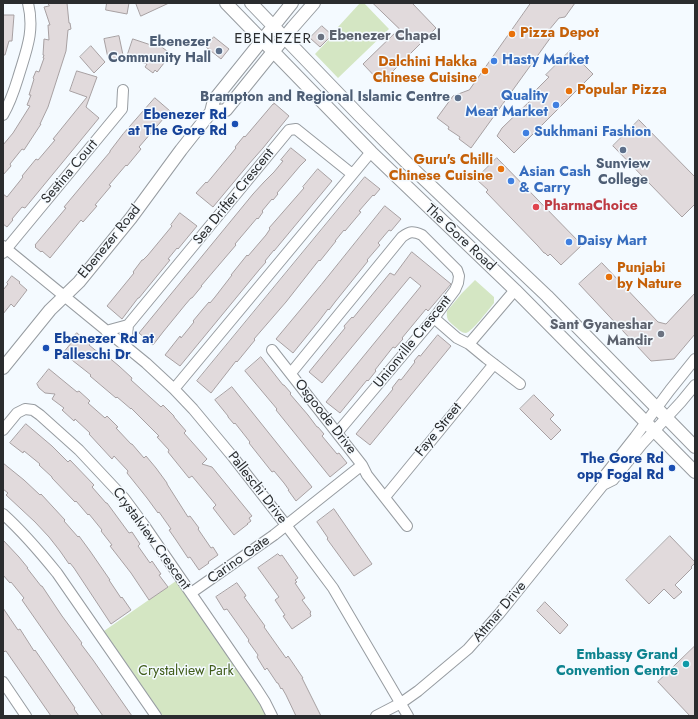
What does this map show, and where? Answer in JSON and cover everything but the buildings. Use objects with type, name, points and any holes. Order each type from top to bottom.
[{"type":"main road","name":"The Gore Road","points":[[226,3],[371,152],[515,290],[695,472]]},
{"type":"main road","name":"The Gore Road","points":[[251,3],[409,165],[542,291],[695,447]]},
{"type":"main road","name":"Ebenezer Road","points":[[3,368],[50,310],[79,282],[132,218],[181,150],[211,112],[214,100],[292,3]]},
{"type":"main road","points":[[211,112],[226,110],[314,3]]},
{"type":"street","points":[[3,115],[10,102],[29,43],[31,21],[28,3]]},
{"type":"street","name":"Sestina Court","points":[[4,249],[122,109],[123,90]]},
{"type":"street","name":"Sea Drifter Crescent","points":[[128,325],[289,130],[296,129],[352,174]]},
{"type":"street","points":[[174,389],[371,152]]},
{"type":"street","name":"Unionville Crescent","points":[[291,373],[402,237],[408,233],[415,232],[422,236],[456,270],[459,276],[458,283],[434,318],[337,433]]},
{"type":"street","name":"Palleschi Drive","points":[[4,249],[126,347],[174,389],[194,409],[286,525],[333,588],[408,716]]},
{"type":"street","points":[[469,344],[515,290]]},
{"type":"street","points":[[434,318],[457,338],[469,344],[520,384]]},
{"type":"street","points":[[106,331],[128,325],[126,347]]},
{"type":"street","name":"Osgoode Drive","points":[[272,350],[362,465],[286,525]]},
{"type":"street","points":[[650,426],[657,408],[695,359]]},
{"type":"street","name":"Faye Street","points":[[385,497],[494,364]]},
{"type":"street","points":[[650,426],[666,418],[695,386]]},
{"type":"street","name":"Crystalview Crescent","points":[[3,430],[17,413],[25,409],[33,410],[79,450],[124,498],[256,688],[272,716]]},
{"type":"street","name":"Attmar Drive","points":[[376,716],[401,703],[418,691],[448,666],[484,632],[603,485],[605,475],[650,426]]},
{"type":"street","points":[[362,465],[367,475],[407,526]]},
{"type":"street","points":[[3,514],[40,551],[57,573],[156,716]]},
{"type":"street","name":"Carino Gate","points":[[190,593],[274,535],[286,525]]},
{"type":"street","points":[[3,682],[26,716]]},
{"type":"green space","points":[[360,3],[364,3],[389,29],[338,78],[315,54]]},
{"type":"green space","points":[[475,280],[494,297],[494,303],[469,332],[464,333],[451,324],[447,317],[447,311]]},
{"type":"green space","name":"Crystalview Park","points":[[176,581],[263,707],[266,716],[163,716],[104,631]]},
{"type":"place","name":"Pizza Depot","points":[[512,34]]},
{"type":"place","name":"Ebenezer Chapel","points":[[321,37]]},
{"type":"place","name":"Ebenezer Community Hall","points":[[219,51]]},
{"type":"place","name":"Hasty Market","points":[[494,61]]},
{"type":"place","name":"Dalchini Hakka Chinese Cuisine","points":[[485,71]]},
{"type":"place","name":"Popular Pizza","points":[[569,91]]},
{"type":"place","name":"Brampton and Regional Islamic Centre","points":[[458,98]]},
{"type":"place","name":"Quality Meat Market","points":[[556,105]]},
{"type":"place","name":"Ebenezer Rd at The Gore Rd","points":[[235,124]]},
{"type":"place","name":"Sukhmani Fashion","points":[[526,133]]},
{"type":"place","name":"Sunview College","points":[[623,150]]},
{"type":"place","name":"Guru's Chilli Chinese Cuisine","points":[[501,169]]},
{"type":"place","name":"Asian Cash & Carry","points":[[511,181]]},
{"type":"place","name":"PharmaChoice","points":[[536,207]]},
{"type":"place","name":"Daisy Mart","points":[[569,242]]},
{"type":"place","name":"Punjabi by Nature","points":[[609,277]]},
{"type":"place","name":"Sant Gyaneshar Mandir","points":[[661,334]]},
{"type":"place","name":"Ebenezer Rd at Palleschi Dr","points":[[46,348]]},
{"type":"place","name":"The Gore Rd opp Fogal Rd","points":[[672,468]]},
{"type":"place","name":"Embassy Grand Convention Centre","points":[[686,664]]},
{"type":"district","name":"EBENEZER","points":[[273,39]]}]
